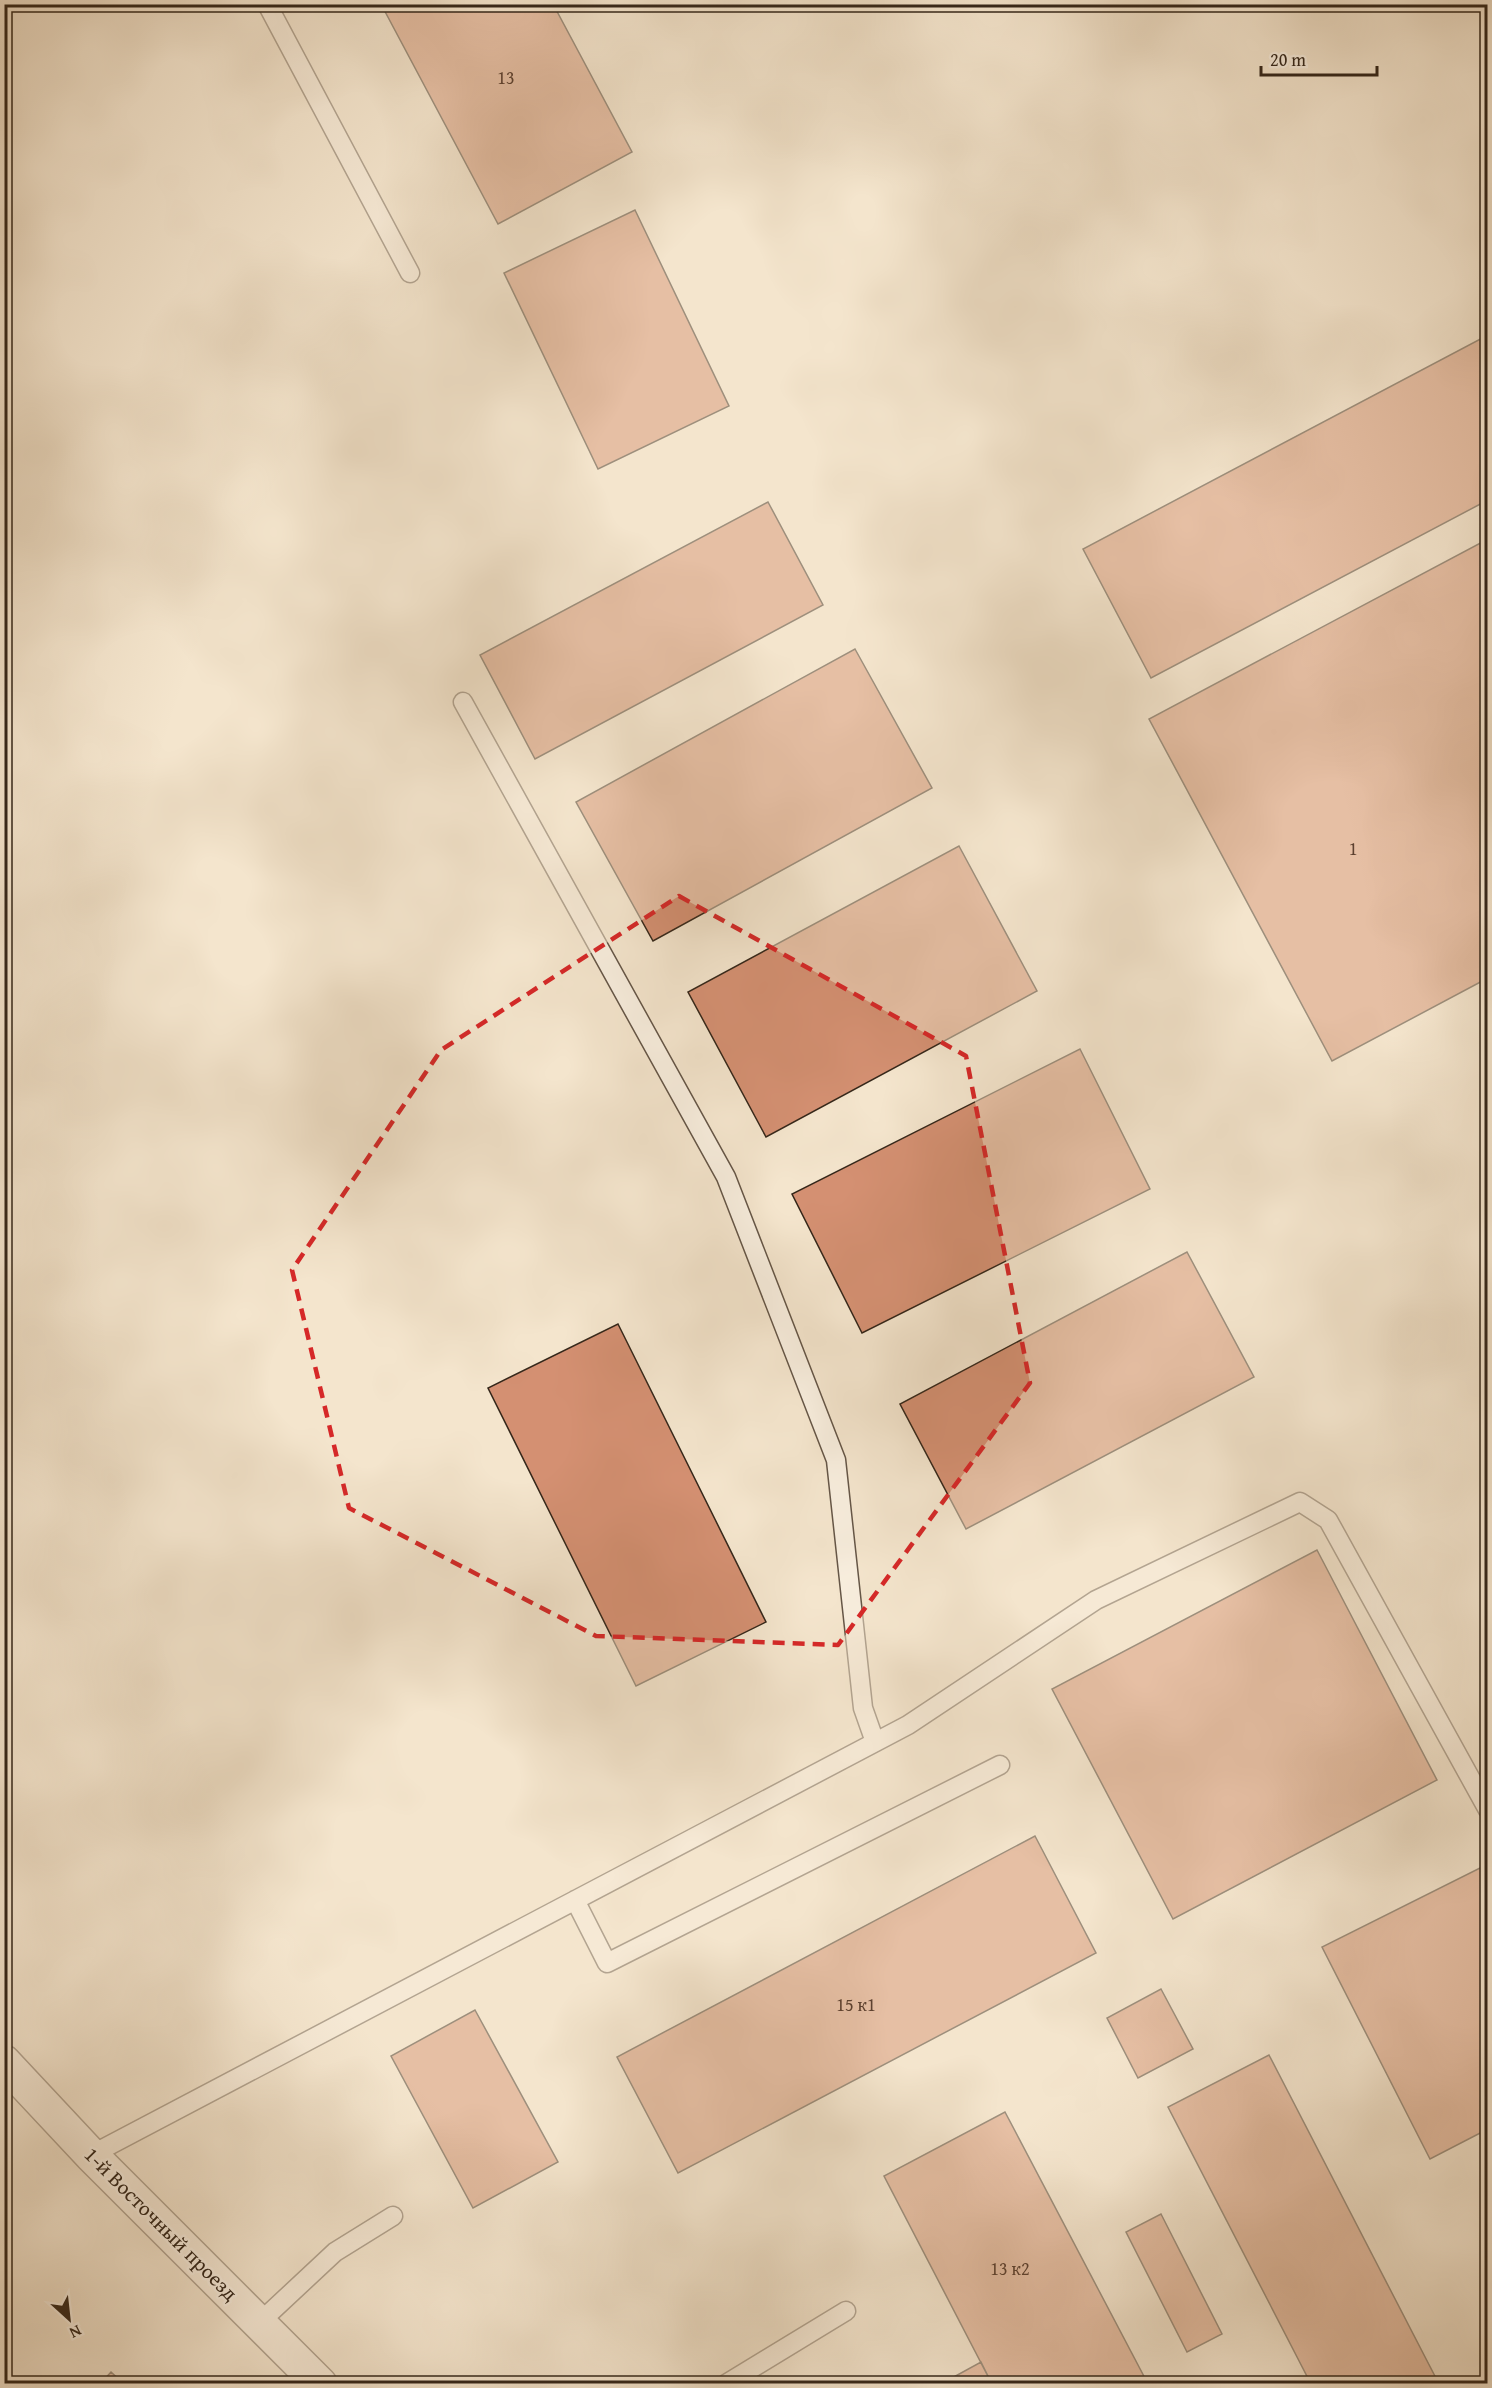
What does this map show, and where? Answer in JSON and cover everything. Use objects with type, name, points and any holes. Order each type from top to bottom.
[{"type":"street","name":"1-й Восточный проезд","points":[[4,2062],[91,2155],[320,2384]]},
{"type":"lane","points":[[267,4],[410,273]]},
{"type":"lane","points":[[463,702],[726,1177],[836,1460],[863,1708],[875,1742]]},
{"type":"lane","points":[[91,2155],[908,1725],[1096,1600],[1300,1503],[1328,1520],[1488,1810]]},
{"type":"lane","points":[[575,1900],[596,1936],[607,1963],[1000,1765]]},
{"type":"lane","points":[[259,2323],[335,2252],[393,2216]]},
{"type":"lane","points":[[726,2384],[846,2311]]},
{"type":"highlighted area","points":[[679,896],[966,1056],[1030,1383],[838,1645],[596,1636],[349,1508],[292,1270],[441,1050]]},
{"type":"building","points":[[381,4],[553,4],[632,152],[498,224]]},
{"type":"building","points":[[635,210],[729,406],[598,469],[504,273]]},
{"type":"building","points":[[1488,335],[1488,500],[1151,678],[1083,549]]},
{"type":"building","points":[[768,502],[823,605],[535,759],[480,655]]},
{"type":"building","points":[[1488,539],[1488,978],[1332,1061],[1149,719]]},
{"type":"building","points":[[855,649],[932,788],[653,941],[576,802]]},
{"type":"building","points":[[959,846],[1037,991],[766,1137],[688,992]]},
{"type":"building","points":[[1080,1049],[1150,1189],[862,1333],[792,1194]]},
{"type":"building","points":[[1187,1252],[1254,1377],[966,1529],[900,1404]]},
{"type":"building","points":[[618,1324],[766,1622],[636,1686],[488,1388]]},
{"type":"building","points":[[1317,1550],[1437,1780],[1173,1919],[1052,1689]]},
{"type":"building","points":[[1035,1836],[1096,1953],[678,2173],[617,2057]]},
{"type":"building","points":[[1488,1864],[1488,2129],[1430,2159],[1322,1947]]},
{"type":"building","points":[[1161,1989],[1193,2049],[1138,2078],[1107,2018]]},
{"type":"building","points":[[475,2010],[558,2162],[473,2208],[391,2056]]},
{"type":"building","points":[[1269,2055],[1439,2384],[1311,2384],[1168,2107]]},
{"type":"building","points":[[1005,2112],[1148,2384],[992,2384],[884,2176]]},
{"type":"building","points":[[1161,2214],[1222,2334],[1187,2352],[1126,2232]]},
{"type":"building","points":[[981,2362],[992,2384],[941,2384]]},
{"type":"building","points":[[111,2372],[124,2384],[100,2384]]}]
